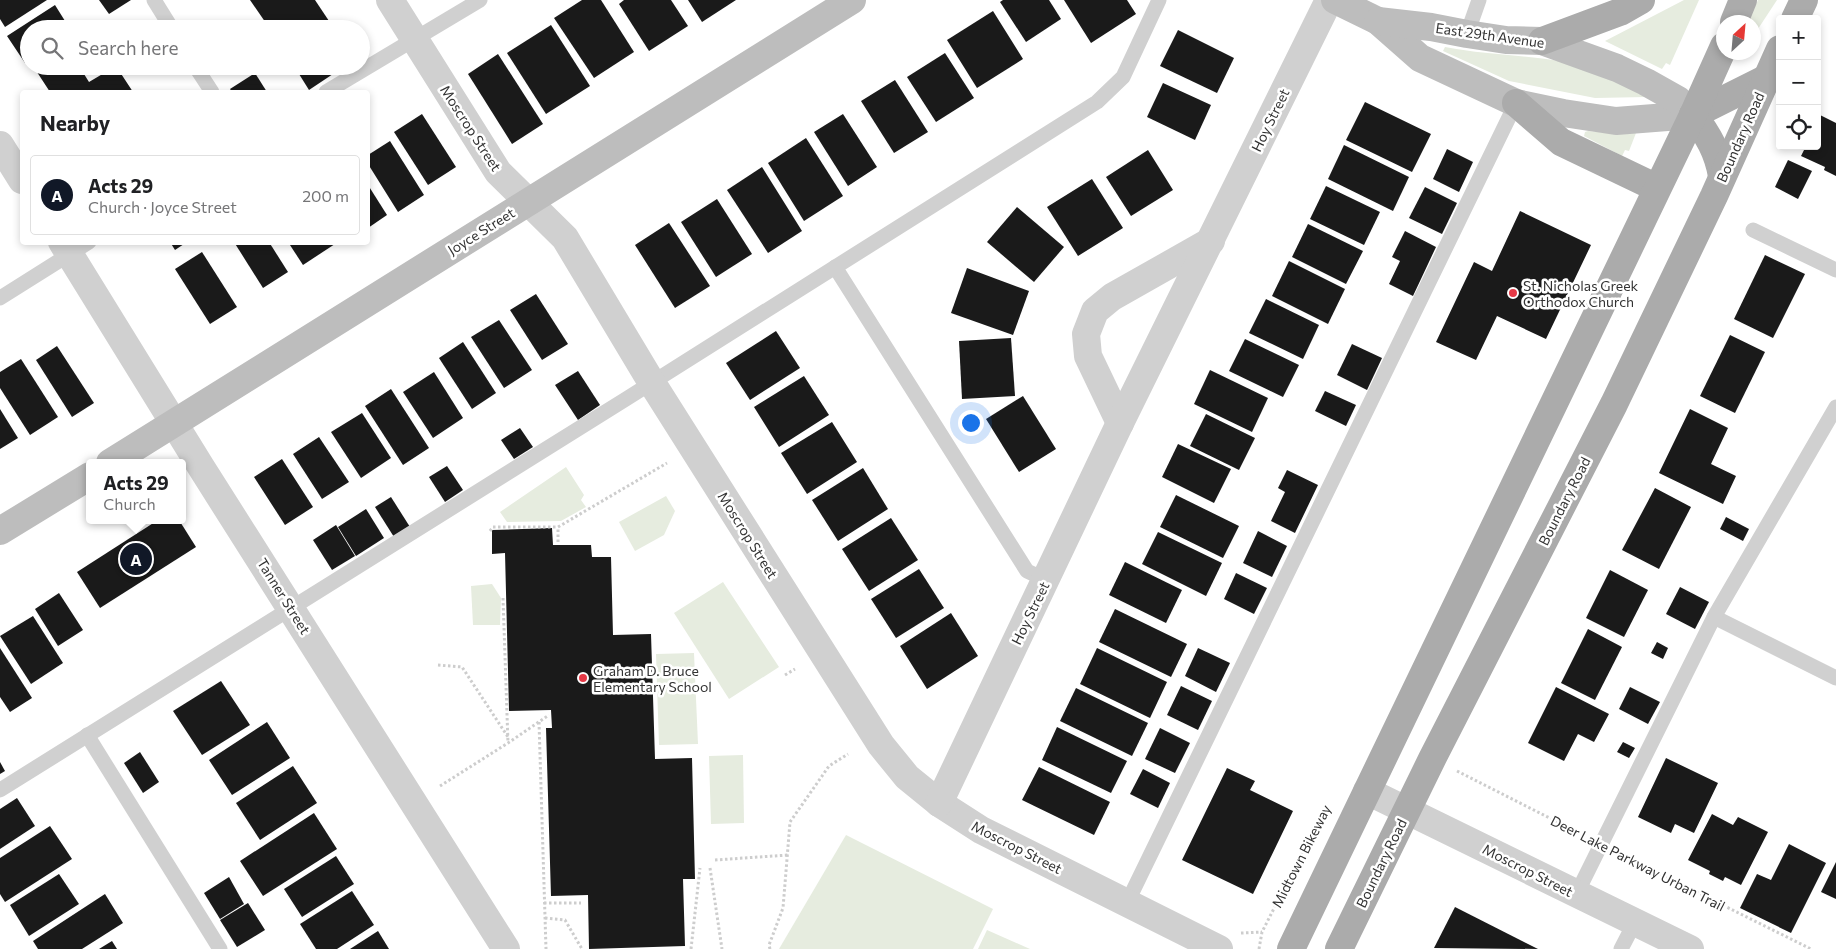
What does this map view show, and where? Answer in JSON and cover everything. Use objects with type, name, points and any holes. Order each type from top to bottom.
[{"type":"main road","name":"East 29th Avenue","points":[[1334,0],[1378,21],[1420,58],[1516,103],[1563,113],[1616,121],[1693,115]]},
{"type":"main road","points":[[1542,41],[1620,12],[1641,0]]},
{"type":"main road","points":[[1737,15],[1743,0]]},
{"type":"main road","points":[[1797,15],[1804,0]]},
{"type":"main road","name":"Joyce Street","points":[[116,459],[845,2]]},
{"type":"main road","name":"East 29th Avenue","points":[[1378,21],[1431,27],[1506,40],[1542,41],[1617,68],[1639,78],[1678,100],[1693,115]]},
{"type":"main road","name":"Boundary Road","points":[[1339,949],[1614,404],[1776,57]]},
{"type":"main road","points":[[1291,949],[1693,115],[1718,60]]},
{"type":"main road","points":[[1693,115],[1765,79]]},
{"type":"main road","points":[[1516,103],[1561,142],[1657,188]]},
{"type":"main road","points":[[1693,115],[1719,158],[1722,176]]},
{"type":"main road","points":[[0,531],[86,478]]},
{"type":"street","name":"Moscrop Street","points":[[390,0],[498,172],[565,238],[652,383],[880,745],[908,777],[939,803],[981,830],[1219,949]]},
{"type":"street","name":"Hoy Street","points":[[939,803],[1120,423],[1329,0]]},
{"type":"street","points":[[0,145],[20,177]]},
{"type":"street","points":[[1120,423],[1088,356],[1086,334],[1095,312],[1112,298],[1211,241]]},
{"type":"street","name":"Tanner Street","points":[[74,247],[174,422],[506,949]]},
{"type":"street","name":"Moscrop Street","points":[[1367,791],[1690,949]]},
{"type":"lane","points":[[154,0],[166,20]]},
{"type":"lane","points":[[370,65],[480,0]]},
{"type":"lane","points":[[0,790],[652,383],[1097,102],[1123,77],[1158,0]]},
{"type":"lane","points":[[1467,34],[1479,0]]},
{"type":"lane","points":[[201,75],[211,90]]},
{"type":"lane","points":[[329,90],[354,75]]},
{"type":"lane","points":[[1127,903],[1516,103]]},
{"type":"lane","points":[[1753,230],[1836,270]]},
{"type":"lane","points":[[0,298],[74,247]]},
{"type":"lane","points":[[835,267],[1027,571],[1046,580]]},
{"type":"lane","points":[[1576,894],[1714,617],[1836,407]]},
{"type":"lane","points":[[1714,617],[1836,678]]},
{"type":"lane","points":[[87,735],[220,949]]},
{"type":"lane","points":[[1621,949],[1635,922]]},
{"type":"path","points":[[490,531],[493,527],[558,527],[666,464]]},
{"type":"path","points":[[558,527],[558,542]]},
{"type":"path","points":[[503,598],[508,743]]},
{"type":"path","points":[[438,665],[462,667],[508,737]]},
{"type":"path","points":[[785,675],[795,669]]},
{"type":"path","points":[[440,786],[549,715]]},
{"type":"path","points":[[539,722],[546,949]]},
{"type":"path","points":[[770,949],[769,945],[783,908],[790,822],[829,766],[848,754]]},
{"type":"path","name":"Deer Lake Parkway Urban Trail","points":[[1465,776],[1812,949]]},
{"type":"path","name":"Midtown Bikeway","points":[[1259,949],[1262,932],[1319,819]]},
{"type":"path","points":[[715,860],[788,855]]},
{"type":"path","points":[[690,949],[700,868]]},
{"type":"path","points":[[710,868],[722,949]]},
{"type":"path","points":[[544,903],[581,903]]},
{"type":"path","points":[[545,918],[565,920],[582,949]]},
{"type":"shaded area","points":[[1684,0],[1699,0],[1670,65],[1666,63],[1662,69],[1605,41]]},
{"type":"shaded area","points":[[1758,0],[1777,0],[1761,24],[1761,15],[1751,15]]},
{"type":"shaded area","points":[[1445,47],[1483,53],[1540,58],[1578,65],[1609,75],[1647,97],[1595,98],[1509,81],[1443,51]]},
{"type":"shaded area","points":[[1585,132],[1620,134],[1636,133],[1629,151],[1625,150],[1622,156],[1584,136]]},
{"type":"shaded area","points":[[566,467],[584,495],[581,500],[586,507],[561,521],[507,522],[500,512]]},
{"type":"shaded area","points":[[666,496],[675,511],[664,535],[635,551],[619,522]]},
{"type":"shaded area","points":[[723,582],[779,667],[729,699],[674,613]]},
{"type":"shaded area","points":[[492,584],[501,598],[500,625],[473,625],[471,586]]},
{"type":"shaded area","points":[[694,653],[698,744],[659,745],[656,654]]},
{"type":"shaded area","points":[[743,755],[744,823],[711,824],[709,756]]},
{"type":"shaded area","points":[[846,835],[993,909],[973,949],[779,949]]},
{"type":"shaded area","points":[[987,930],[1030,949],[978,949]]},
{"type":"building","points":[[0,0],[47,0],[5,27],[0,19]]},
{"type":"building","points":[[99,0],[131,0],[109,14]]},
{"type":"building","points":[[250,0],[315,0],[328,20],[264,20]]},
{"type":"building","points":[[582,0],[601,0],[634,52],[594,78],[554,18]]},
{"type":"building","points":[[624,0],[671,0],[688,26],[649,51],[619,4]]},
{"type":"building","points":[[688,0],[736,0],[702,22]]},
{"type":"building","points":[[1003,0],[1049,0],[1061,19],[1026,42],[1000,2]]},
{"type":"building","points":[[1064,0],[1127,0],[1136,14],[1091,43]]},
{"type":"building","points":[[55,5],[64,20],[32,20]]},
{"type":"building","points":[[993,11],[1023,59],[977,88],[947,40]]},
{"type":"building","points":[[551,25],[590,86],[546,114],[507,53]]},
{"type":"building","points":[[20,28],[20,56],[7,36]]},
{"type":"building","points":[[1178,30],[1234,58],[1217,93],[1160,66]]},
{"type":"building","points":[[945,53],[974,98],[936,122],[907,77]]},
{"type":"building","points":[[498,54],[543,124],[512,144],[468,74]]},
{"type":"building","points":[[39,75],[85,75],[89,82],[101,75],[122,75],[132,90],[49,90]]},
{"type":"building","points":[[252,75],[256,75],[266,90],[231,90]]},
{"type":"building","points":[[300,75],[332,75],[309,90]]},
{"type":"building","points":[[895,80],[928,132],[894,153],[861,101]]},
{"type":"building","points":[[1163,83],[1211,105],[1195,140],[1147,117]]},
{"type":"building","points":[[1365,102],[1431,134],[1412,172],[1346,140]]},
{"type":"building","points":[[422,114],[456,167],[428,185],[394,132]]},
{"type":"building","points":[[843,114],[877,167],[848,186],[814,132]]},
{"type":"building","points":[[1821,116],[1836,123],[1836,176],[1824,170],[1825,167],[1801,156],[1804,150],[1821,150]]},
{"type":"building","points":[[806,138],[843,196],[804,221],[768,163]]},
{"type":"building","points":[[390,141],[424,195],[398,212],[370,167],[370,154]]},
{"type":"building","points":[[1344,145],[1409,177],[1393,211],[1328,179]]},
{"type":"building","points":[[1447,149],[1473,162],[1459,192],[1433,179]]},
{"type":"building","points":[[1148,150],[1173,190],[1131,216],[1106,177]]},
{"type":"building","points":[[1788,160],[1812,171],[1798,199],[1775,187]]},
{"type":"building","points":[[762,167],[802,231],[768,253],[727,190]]},
{"type":"building","points":[[1092,179],[1123,228],[1078,256],[1047,207]]},
{"type":"building","points":[[1326,186],[1380,212],[1364,245],[1310,219]]},
{"type":"building","points":[[1425,187],[1457,203],[1442,234],[1409,218]]},
{"type":"building","points":[[370,188],[387,215],[370,227]]},
{"type":"building","points":[[717,199],[752,254],[716,277],[681,222]]},
{"type":"building","points":[[1017,207],[1064,247],[1034,282],[987,242]]},
{"type":"building","name":"St. Nicholas Greek Orthodox Church","points":[[1520,211],[1591,245],[1546,339],[1497,316],[1476,360],[1436,342],[1474,262],[1492,271]]},
{"type":"building","points":[[669,223],[710,286],[675,308],[635,245]]},
{"type":"building","points":[[1308,224],[1363,251],[1346,284],[1292,257]]},
{"type":"building","points":[[1405,231],[1436,247],[1413,296],[1389,284],[1400,261],[1392,257]]},
{"type":"building","points":[[172,245],[182,245],[175,250]]},
{"type":"building","points":[[236,245],[271,245],[288,272],[263,288]]},
{"type":"building","points":[[290,245],[333,245],[303,265]]},
{"type":"building","points":[[202,252],[237,307],[210,324],[175,269]]},
{"type":"building","points":[[1765,255],[1805,274],[1773,338],[1734,319]]},
{"type":"building","points":[[1289,261],[1345,289],[1328,324],[1272,296]]},
{"type":"building","points":[[967,268],[1029,291],[1013,335],[951,313]]},
{"type":"building","points":[[536,294],[568,344],[542,360],[510,310]]},
{"type":"building","points":[[1266,299],[1319,325],[1303,359],[1249,333]]},
{"type":"building","points":[[499,320],[532,370],[504,388],[471,337]]},
{"type":"building","points":[[776,331],[800,368],[750,400],[726,363]]},
{"type":"building","points":[[1730,335],[1765,352],[1735,413],[1700,396]]},
{"type":"building","points":[[1011,338],[1015,396],[962,399],[959,341]]},
{"type":"building","points":[[1245,339],[1299,365],[1283,397],[1229,371]]},
{"type":"building","points":[[463,342],[496,393],[472,409],[439,358]]},
{"type":"building","points":[[1352,344],[1382,358],[1367,390],[1337,375]]},
{"type":"building","points":[[57,346],[94,403],[72,417],[36,360]]},
{"type":"building","points":[[21,359],[58,417],[30,435],[0,388],[0,372]]},
{"type":"building","points":[[1210,370],[1268,398],[1252,432],[1194,404]]},
{"type":"building","points":[[578,371],[600,405],[578,420],[555,385]]},
{"type":"building","points":[[434,372],[463,418],[433,438],[403,392]]},
{"type":"building","points":[[804,376],[829,415],[779,447],[754,407]]},
{"type":"building","points":[[391,389],[429,448],[403,465],[365,406]]},
{"type":"building","points":[[1325,391],[1356,405],[1346,426],[1315,411]]},
{"type":"building","points":[[1023,396],[1056,449],[1019,472],[986,419]]},
{"type":"building","points":[[0,409],[18,438],[0,449]]},
{"type":"building","points":[[1690,409],[1728,428],[1711,464],[1736,476],[1723,504],[1659,473]]},
{"type":"building","points":[[362,413],[391,458],[361,478],[331,432]]},
{"type":"building","points":[[1206,414],[1255,438],[1239,470],[1190,446]]},
{"type":"building","points":[[832,422],[857,462],[807,494],[781,453]]},
{"type":"building","points":[[520,428],[533,447],[514,459],[501,440]]},
{"type":"building","points":[[319,437],[349,482],[322,499],[293,454]]},
{"type":"building","points":[[1178,444],[1231,469],[1214,503],[1162,477]]},
{"type":"building","points":[[282,459],[313,507],[285,525],[254,477]]},
{"type":"building","points":[[447,466],[463,490],[445,502],[429,477]]},
{"type":"building","points":[[863,468],[888,509],[838,541],[812,500]]},
{"type":"building","points":[[1287,470],[1318,485],[1295,533],[1271,521],[1285,492],[1278,488]]},
{"type":"building","points":[[1655,488],[1691,507],[1659,569],[1622,550]]},
{"type":"building","points":[[1176,495],[1239,526],[1223,558],[1160,527]]},
{"type":"building","points":[[391,497],[410,527],[394,537],[375,507]]},
{"type":"building","points":[[366,509],[384,538],[356,556],[338,527]]},
{"type":"building","points":[[1726,517],[1749,529],[1743,541],[1720,529]]},
{"type":"building","points":[[891,518],[918,560],[869,591],[842,549]]},
{"type":"building","points":[[152,524],[182,524],[196,547],[100,608],[77,572]]},
{"type":"building","points":[[336,525],[355,556],[332,570],[313,540]]},
{"type":"building","points":[[552,528],[553,545],[591,545],[592,557],[611,557],[613,635],[651,634],[655,759],[692,758],[695,879],[683,879],[685,946],[589,949],[588,895],[551,896],[546,728],[552,728],[551,710],[509,711],[505,553],[492,554],[492,530]]},
{"type":"building","points":[[1258,531],[1287,546],[1272,577],[1243,563]]},
{"type":"building","points":[[1158,532],[1222,563],[1206,596],[1142,564]]},
{"type":"building","points":[[1125,562],[1182,590],[1166,623],[1109,595]]},
{"type":"building","points":[[919,569],[944,608],[896,638],[871,599]]},
{"type":"building","points":[[1610,570],[1648,590],[1624,637],[1586,618]]},
{"type":"building","points":[[1236,573],[1267,588],[1254,614],[1224,599]]},
{"type":"building","points":[[1680,587],[1709,602],[1695,629],[1666,614]]},
{"type":"building","points":[[59,593],[83,630],[58,646],[35,609]]},
{"type":"building","points":[[1115,609],[1187,644],[1171,677],[1099,642]]},
{"type":"building","points":[[951,613],[978,656],[927,689],[900,646]]},
{"type":"building","points":[[33,616],[63,663],[31,684],[0,636]]},
{"type":"building","points":[[1588,629],[1622,647],[1595,700],[1561,683]]},
{"type":"building","points":[[1657,642],[1668,648],[1663,659],[1651,653]]},
{"type":"building","points":[[0,648],[32,698],[10,712],[0,697]]},
{"type":"building","points":[[1097,648],[1167,682],[1150,718],[1080,684]]},
{"type":"building","points":[[1198,648],[1230,663],[1216,692],[1185,676]]},
{"type":"building","points":[[221,681],[250,725],[202,755],[173,711]]},
{"type":"building","points":[[1181,686],[1212,701],[1198,730],[1167,715]]},
{"type":"building","points":[[1556,687],[1609,714],[1594,742],[1578,734],[1564,761],[1528,743]]},
{"type":"building","points":[[1630,687],[1660,702],[1648,724],[1619,709]]},
{"type":"building","points":[[1076,688],[1148,723],[1132,756],[1060,721]]},
{"type":"building","points":[[267,722],[290,758],[232,795],[209,760]]},
{"type":"building","points":[[1057,727],[1127,761],[1111,793],[1042,760]]},
{"type":"building","points":[[1160,728],[1190,743],[1175,773],[1145,759]]},
{"type":"building","points":[[1623,742],[1635,748],[1629,758],[1617,752]]},
{"type":"building","points":[[140,752],[159,782],[143,793],[124,763]]},
{"type":"building","points":[[1666,758],[1718,783],[1694,833],[1675,824],[1671,833],[1638,817]]},
{"type":"building","points":[[0,762],[5,771],[0,774]]},
{"type":"building","points":[[293,766],[317,803],[260,840],[236,803]]},
{"type":"building","points":[[1039,767],[1110,802],[1094,835],[1022,800]]},
{"type":"building","points":[[1227,768],[1255,781],[1250,790],[1293,811],[1253,894],[1182,860]]},
{"type":"building","points":[[1143,769],[1170,783],[1158,808],[1130,794]]},
{"type":"building","points":[[17,798],[35,826],[0,849],[0,809]]},
{"type":"building","points":[[314,813],[337,849],[263,896],[240,861]]},
{"type":"building","points":[[1712,814],[1733,825],[1738,817],[1768,832],[1741,885],[1725,877],[1723,881],[1709,874],[1710,871],[1688,860]]},
{"type":"building","points":[[50,826],[72,859],[5,902],[0,894],[0,858]]},
{"type":"building","points":[[1789,844],[1826,863],[1791,933],[1740,908],[1757,874],[1771,880]]},
{"type":"building","points":[[336,856],[354,884],[302,917],[284,889]]},
{"type":"building","points":[[1836,862],[1836,899],[1821,892]]},
{"type":"building","points":[[59,874],[79,904],[29,936],[10,905]]},
{"type":"building","points":[[229,877],[244,904],[220,919],[204,893]]},
{"type":"building","points":[[352,891],[374,925],[337,949],[316,949],[300,924]]},
{"type":"building","points":[[105,894],[123,923],[82,949],[38,949],[33,941]]},
{"type":"building","points":[[248,903],[265,930],[237,947],[220,920]]},
{"type":"building","points":[[1455,907],[1538,949],[1434,948]]},
{"type":"building","points":[[378,931],[389,949],[350,949]]},
{"type":"building","points":[[112,941],[117,949],[99,949]]},
{"type":"place","name":"St. Nicholas Greek Orthodox Church","points":[[1513,293]]},
{"type":"place","name":"Acts 29","points":[[136,559]]},
{"type":"place","name":"Graham D. Bruce Elementary School","points":[[583,678]]}]
